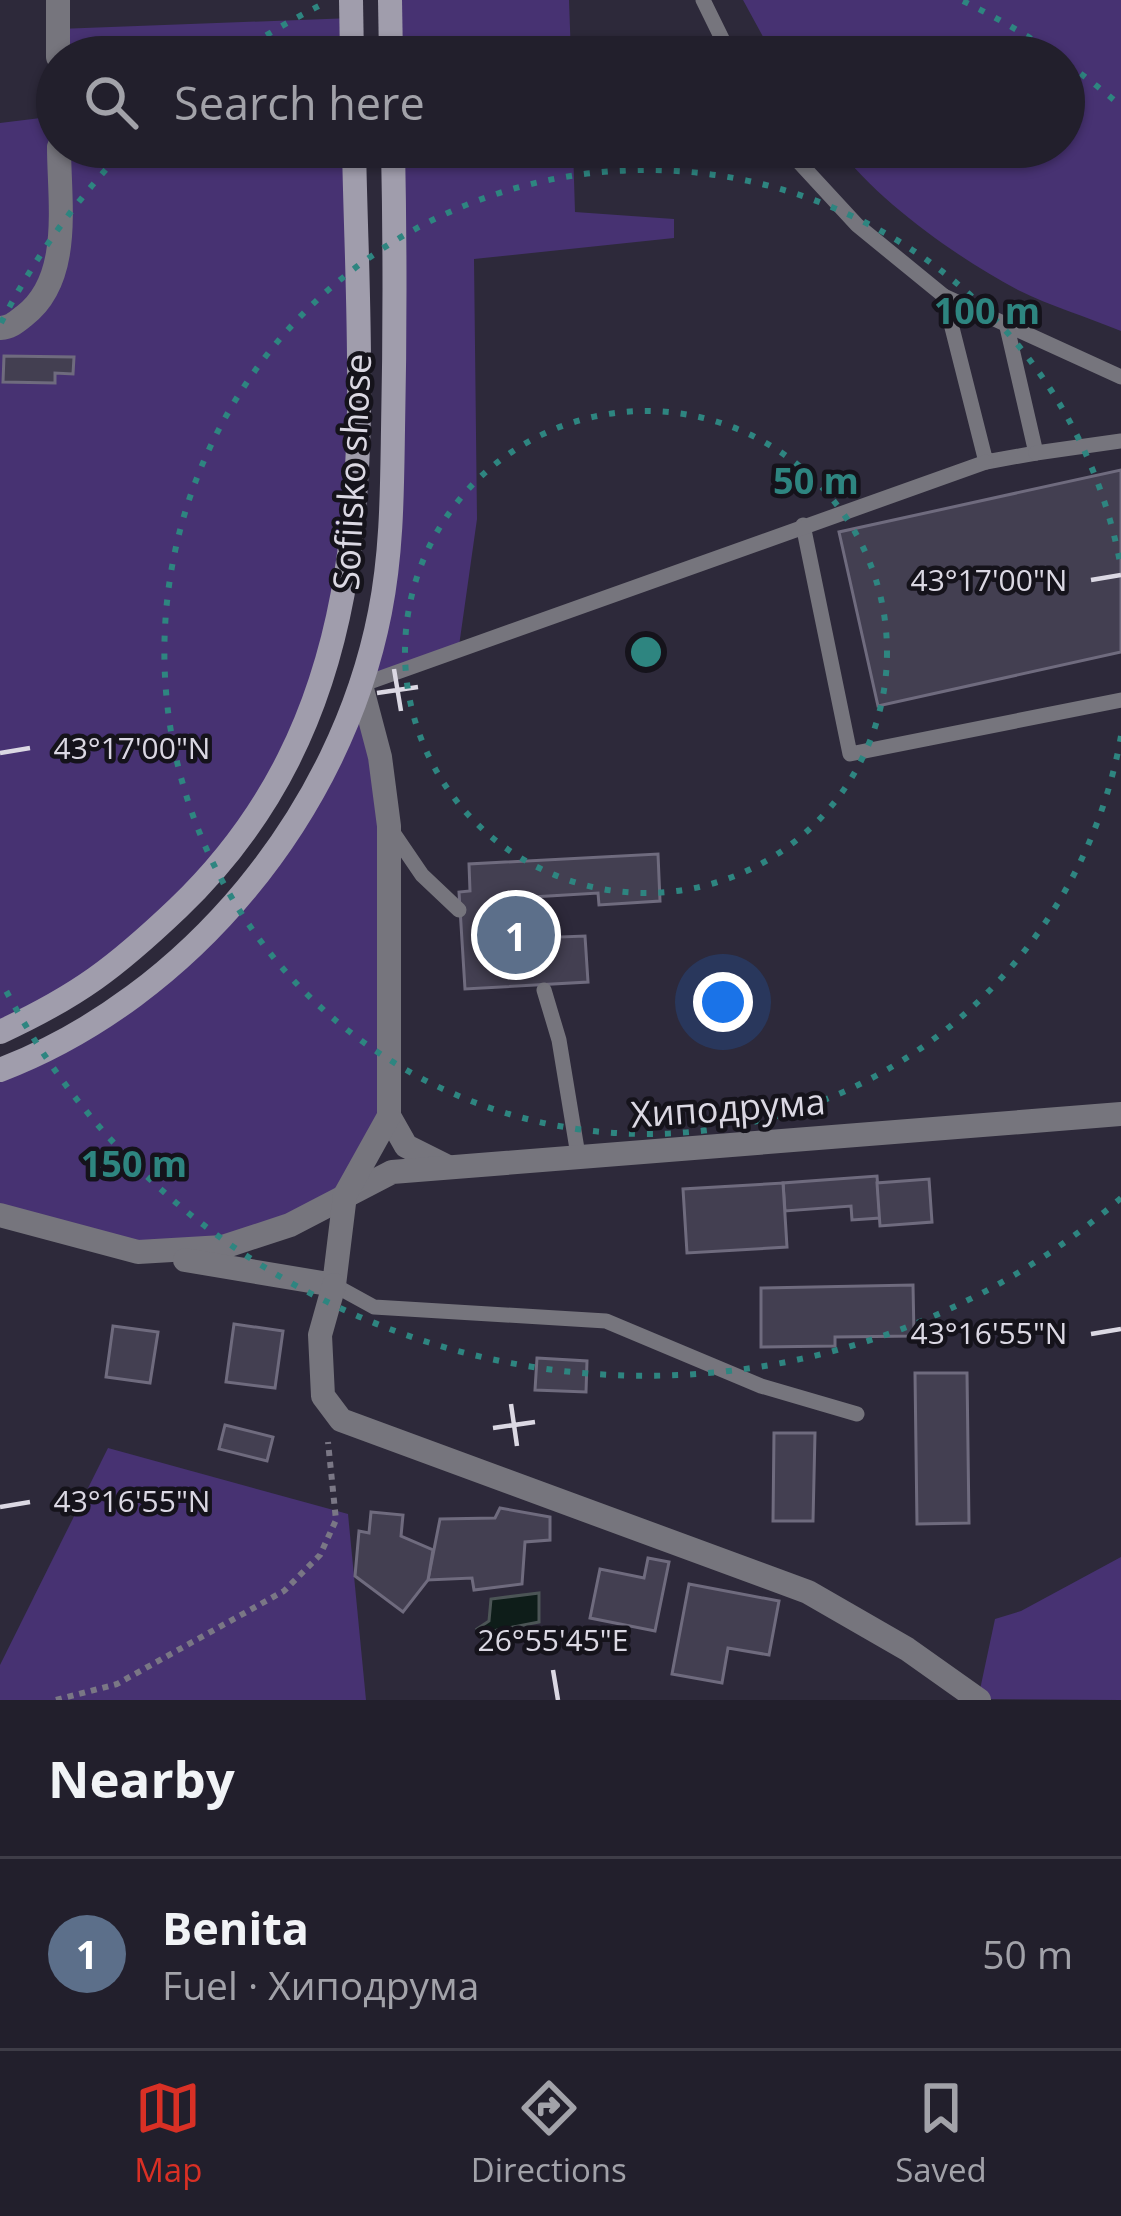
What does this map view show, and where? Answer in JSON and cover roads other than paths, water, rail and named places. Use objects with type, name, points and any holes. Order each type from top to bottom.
[{"type":"main road","points":[[351,0],[352,36]]},
{"type":"main road","points":[[390,0],[391,36]]},
{"type":"main road","name":"Sofiisko shose","points":[[0,1032],[94,984],[217,870],[280,780],[322,684],[340,616],[353,536],[354,168]]},
{"type":"main road","name":"Sofiisko shose","points":[[0,1070],[96,1024],[172,968],[240,898],[298,819],[361,685],[380,613],[391,540],[393,168]]},
{"type":"street","points":[[58,0],[58,36]]},
{"type":"street","points":[[0,328],[9,328],[32,310],[53,279],[59,232],[58,168]]},
{"type":"street","points":[[361,685],[380,757],[388,826],[389,1117],[345,1195],[334,1285],[320,1335],[323,1396],[341,1420],[808,1592],[907,1649],[979,1700]]},
{"type":"street","name":"Хиподрума","points":[[138,1252],[223,1247],[290,1226],[392,1172],[1121,1114]]},
{"type":"street","points":[[389,1117],[406,1146],[446,1166]]},
{"type":"street","points":[[0,1215],[138,1252],[334,1285]]},
{"type":"lane","points":[[703,0],[721,36]]},
{"type":"lane","points":[[803,168],[856,225],[944,296],[1121,376]]},
{"type":"lane","points":[[944,296],[986,463]]},
{"type":"lane","points":[[1007,327],[1036,453]]},
{"type":"lane","points":[[361,685],[986,463],[1121,442]]},
{"type":"lane","points":[[802,525],[850,754],[1121,700]]},
{"type":"lane","points":[[388,826],[422,875],[459,910]]},
{"type":"lane","points":[[544,990],[559,1040],[578,1155]]},
{"type":"lane","points":[[334,1285],[374,1306],[606,1322],[761,1386],[857,1414]]},
{"type":"place","name":"Benita","points":[[516,935]]}]
